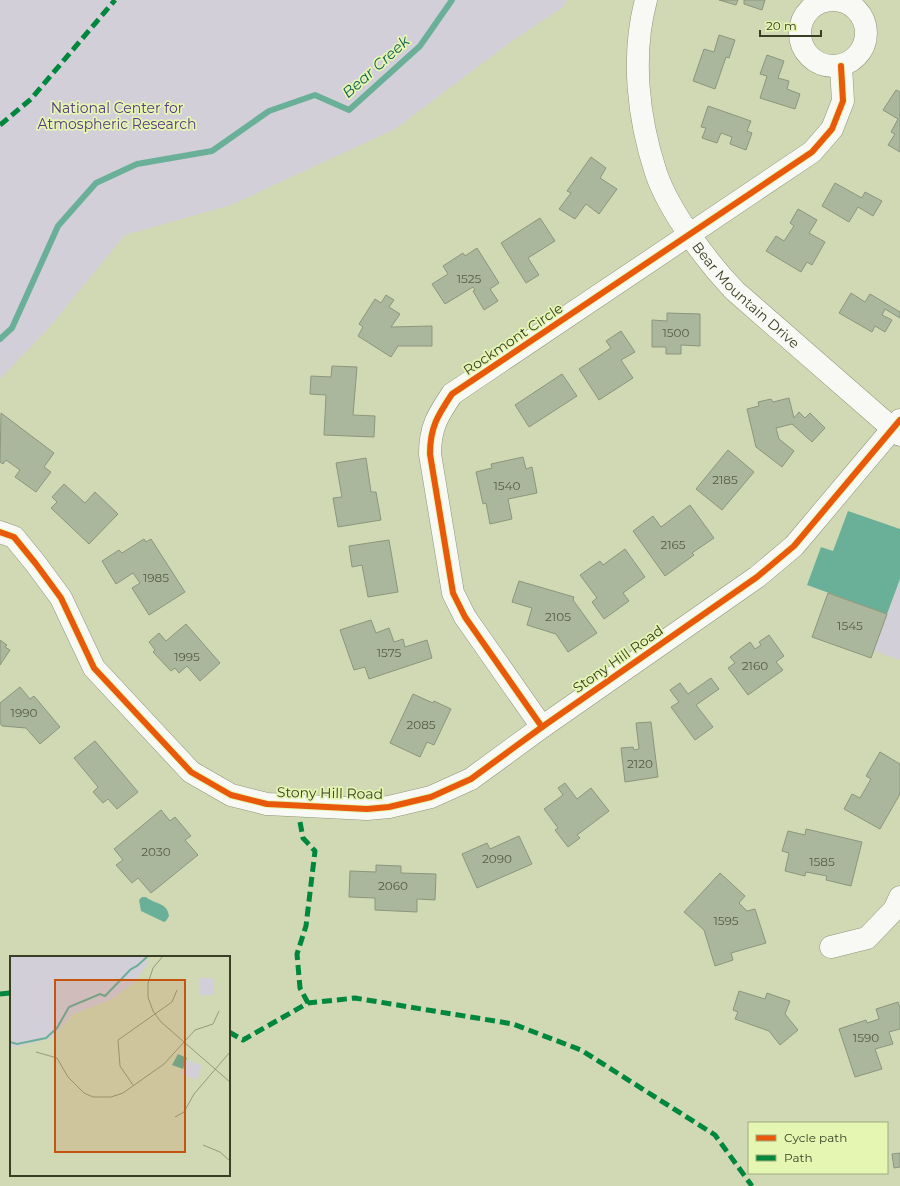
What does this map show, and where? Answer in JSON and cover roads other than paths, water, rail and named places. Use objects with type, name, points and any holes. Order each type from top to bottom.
[{"type":"street","name":"Bear Mountain Drive","points":[[646,0],[641,19],[637,60],[642,116],[656,174],[678,216],[718,273],[735,291],[897,428]]},
{"type":"street","name":"Rockmont Circle","points":[[542,727],[465,617],[453,593],[430,454],[430,440],[437,415],[452,394],[812,152],[832,129],[843,101],[841,66]]},
{"type":"street","name":"Stony Hill Road","points":[[0,532],[14,537],[61,598],[94,668],[191,772],[231,795],[267,804],[367,809],[389,807],[431,797],[471,779],[542,727],[757,577],[794,546],[897,428]]},
{"type":"street","points":[[831,947],[867,938],[894,910],[900,897]]},
{"type":"waterway","name":"Bear Creek","points":[[0,339],[12,328],[58,226],[96,183],[137,164],[212,151],[269,111],[315,95],[349,110],[420,46],[452,0]]},
{"type":"park label","name":"National Center for Atmospheric Research","points":[[117,116]]}]
